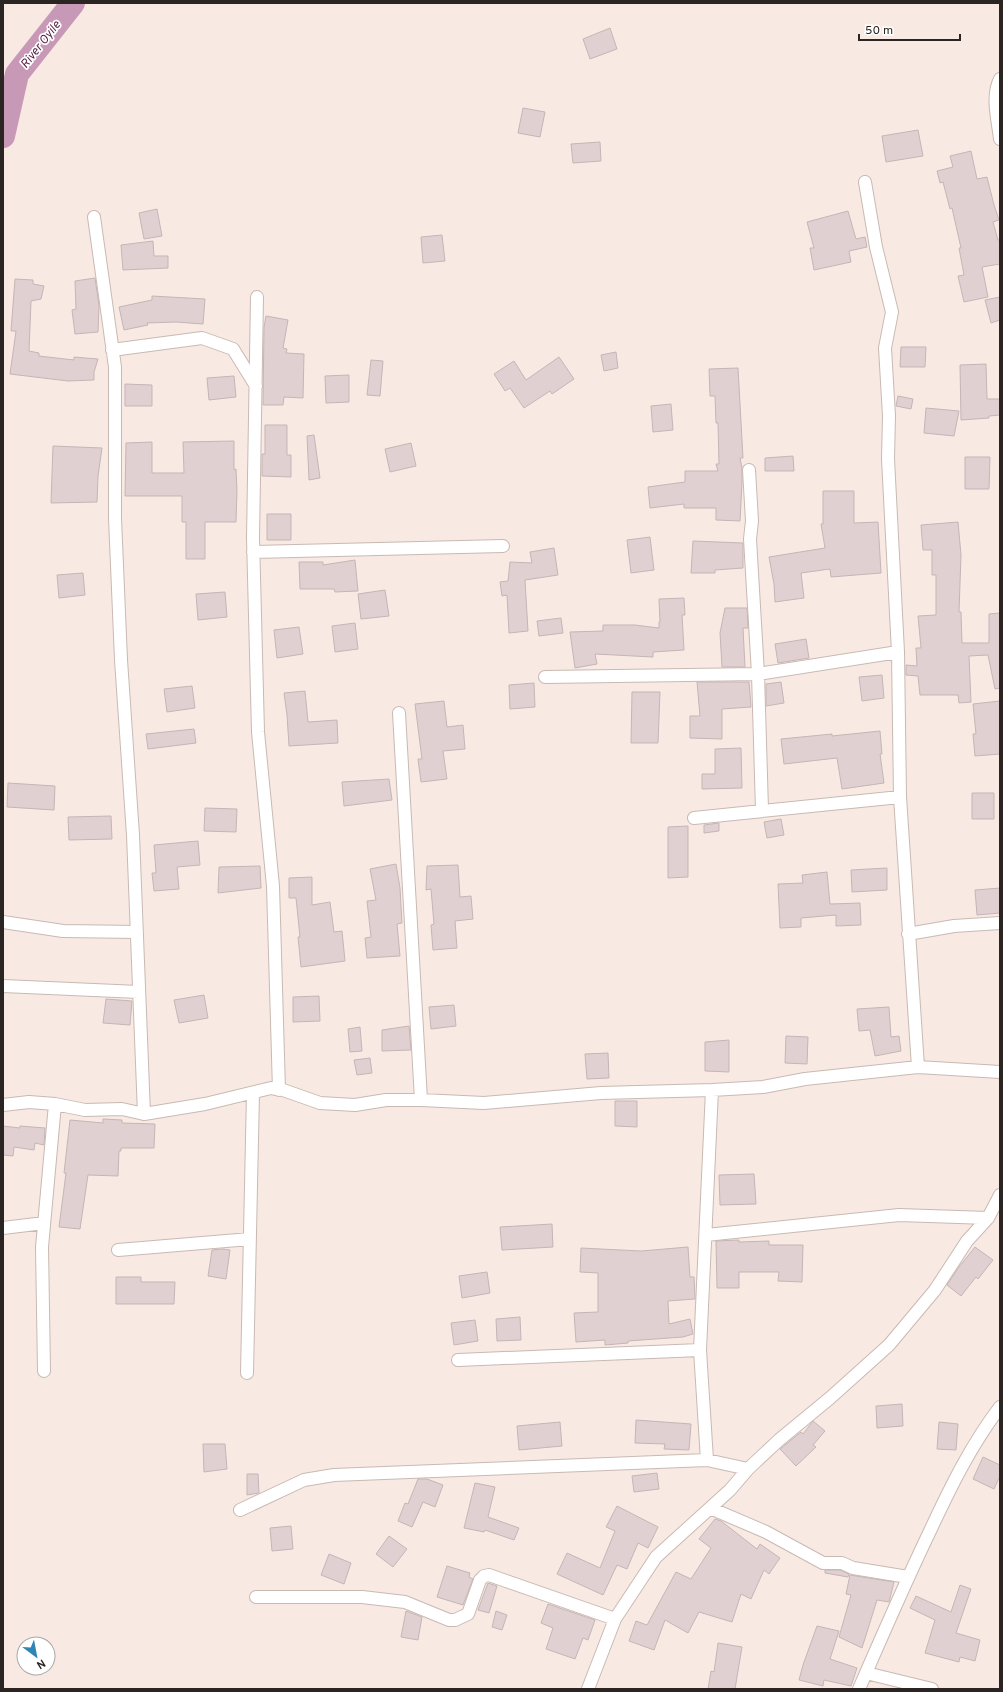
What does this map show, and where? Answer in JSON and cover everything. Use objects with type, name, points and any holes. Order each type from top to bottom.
[{"type":"street","points":[[1000,79],[997,85],[996,110],[1000,139]]},
{"type":"street","points":[[865,182],[876,247],[892,312],[885,348],[889,416],[888,459],[898,652],[900,797],[918,1066]]},
{"type":"street","points":[[94,217],[115,368],[114,518],[121,660],[133,835],[144,1114]]},
{"type":"street","points":[[257,297],[254,552],[258,732],[273,886],[279,1090]]},
{"type":"street","points":[[112,350],[202,338],[233,350],[256,386]]},
{"type":"street","points":[[749,470],[752,521],[750,539],[758,674],[762,810]]},
{"type":"street","points":[[254,552],[503,546]]},
{"type":"street","points":[[545,677],[758,674],[898,652]]},
{"type":"street","points":[[399,713],[421,1100]]},
{"type":"street","points":[[694,818],[900,797]]},
{"type":"street","points":[[3,922],[63,931],[137,932]]},
{"type":"street","points":[[908,934],[954,926],[1000,924]]},
{"type":"street","points":[[3,986],[139,992]]},
{"type":"street","points":[[3,1105],[29,1102],[55,1104],[84,1110],[122,1109],[144,1114],[205,1104],[271,1088],[320,1103],[354,1105],[386,1100],[484,1102],[601,1093],[763,1087],[805,1079],[918,1066],[1000,1072]]},
{"type":"street","points":[[706,1460],[700,1350],[712,1090]]},
{"type":"street","points":[[247,1372],[253,1093]]},
{"type":"street","points":[[44,1371],[42,1247],[55,1104]]},
{"type":"street","points":[[588,1689],[615,1619],[656,1557],[730,1490],[748,1469],[889,1345],[935,1290],[967,1241],[988,1218],[1000,1195]]},
{"type":"street","points":[[706,1235],[899,1215],[988,1218]]},
{"type":"street","points":[[3,1228],[44,1223]]},
{"type":"street","points":[[118,1250],[250,1239]]},
{"type":"street","points":[[458,1360],[700,1350]]},
{"type":"street","points":[[859,1689],[908,1577],[956,1477],[996,1420],[1000,1407]]},
{"type":"street","points":[[240,1510],[304,1480],[334,1475],[706,1460],[748,1469]]},
{"type":"street","points":[[710,1508],[766,1532],[823,1563],[842,1563],[853,1568],[908,1577]]},
{"type":"street","points":[[256,1597],[362,1597],[405,1602],[449,1620],[455,1620],[468,1614],[480,1580],[484,1576],[489,1575],[615,1619]]},
{"type":"street","points":[[866,1673],[932,1689]]},
{"type":"building","points":[[610,28],[617,49],[590,59],[583,39]]},
{"type":"building","points":[[523,108],[545,112],[540,137],[518,133]]},
{"type":"building","points":[[918,130],[923,156],[886,162],[882,136]]},
{"type":"building","points":[[600,142],[601,161],[573,163],[571,144]]},
{"type":"building","points":[[971,151],[977,179],[987,177],[999,220],[993,222],[998,240],[1000,240],[1000,264],[982,267],[988,297],[964,302],[958,276],[964,275],[959,248],[961,248],[952,208],[950,209],[943,182],[940,183],[937,171],[953,167],[950,156]]},
{"type":"building","points":[[157,209],[162,236],[144,239],[139,213]]},
{"type":"building","points":[[848,211],[856,239],[865,237],[867,247],[849,251],[851,262],[814,270],[810,248],[814,248],[807,222]]},
{"type":"building","points":[[442,235],[445,261],[423,263],[421,237]]},
{"type":"building","points":[[153,241],[154,256],[168,256],[168,268],[123,270],[121,245]]},
{"type":"building","points":[[95,278],[99,305],[98,332],[75,334],[72,310],[76,309],[75,281]]},
{"type":"building","points":[[15,279],[33,280],[33,284],[44,286],[41,299],[31,301],[29,351],[39,353],[39,356],[74,360],[74,357],[98,359],[94,372],[94,380],[68,381],[10,374],[16,331],[11,331]]},
{"type":"building","points":[[152,296],[205,299],[203,324],[176,322],[147,323],[148,325],[124,330],[119,307],[152,300]]},
{"type":"building","points":[[1000,297],[1000,320],[991,323],[985,300]]},
{"type":"building","points":[[266,316],[288,320],[283,348],[287,349],[286,353],[304,354],[303,398],[284,397],[283,405],[263,405],[264,327]]},
{"type":"building","points":[[901,347],[926,347],[925,367],[900,367]]},
{"type":"building","points":[[616,352],[618,368],[604,371],[601,355]]},
{"type":"building","points":[[559,357],[574,379],[552,394],[550,391],[524,408],[510,388],[505,391],[494,374],[514,361],[526,380]]},
{"type":"building","points":[[371,360],[383,361],[380,396],[367,395]]},
{"type":"building","points":[[986,364],[987,399],[1000,399],[1000,415],[989,416],[989,418],[961,420],[960,365]]},
{"type":"building","points":[[738,368],[743,458],[740,458],[742,483],[740,521],[716,520],[716,508],[684,508],[684,504],[650,508],[648,487],[685,482],[685,471],[718,471],[716,464],[719,464],[718,423],[716,423],[715,396],[710,396],[709,369]]},
{"type":"building","points":[[349,375],[349,402],[326,403],[325,376]]},
{"type":"building","points":[[234,376],[236,397],[209,400],[207,378]]},
{"type":"building","points":[[125,384],[152,385],[152,406],[125,406]]},
{"type":"building","points":[[898,396],[913,399],[911,409],[896,406]]},
{"type":"building","points":[[671,404],[673,430],[653,432],[651,406]]},
{"type":"building","points":[[926,408],[959,411],[954,436],[924,433]]},
{"type":"building","points":[[265,425],[287,425],[287,455],[291,455],[291,477],[262,476],[262,454],[265,454]]},
{"type":"building","points":[[314,435],[320,478],[309,480],[307,436]]},
{"type":"building","points":[[234,441],[234,470],[236,469],[237,491],[236,522],[205,522],[205,559],[186,559],[186,522],[182,522],[182,496],[125,496],[126,443],[152,442],[152,473],[184,473],[183,442]]},
{"type":"building","points":[[411,443],[416,466],[390,472],[385,449]]},
{"type":"building","points":[[53,446],[102,448],[98,476],[97,502],[51,503]]},
{"type":"building","points":[[793,456],[794,471],[765,471],[765,458]]},
{"type":"building","points":[[965,457],[990,457],[989,489],[965,489]]},
{"type":"building","points":[[823,491],[854,491],[854,523],[878,522],[881,573],[831,577],[830,569],[801,573],[804,598],[775,602],[774,584],[769,557],[825,548],[821,524],[823,524]]},
{"type":"building","points":[[267,514],[291,514],[291,540],[267,540]]},
{"type":"building","points":[[958,522],[961,555],[959,612],[961,612],[962,643],[989,643],[989,614],[1000,613],[1000,688],[995,689],[988,655],[969,656],[971,702],[959,703],[958,695],[920,695],[918,676],[906,675],[906,665],[917,666],[916,648],[921,648],[918,616],[936,615],[936,575],[932,575],[932,550],[923,550],[921,525]]},
{"type":"building","points":[[650,537],[654,570],[631,573],[627,540]]},
{"type":"building","points":[[693,541],[743,543],[743,568],[715,570],[715,573],[691,573]]},
{"type":"building","points":[[554,548],[558,575],[525,580],[528,631],[509,633],[507,595],[502,596],[500,582],[508,581],[510,562],[532,563],[530,552]]},
{"type":"building","points":[[355,560],[358,591],[335,592],[334,589],[300,589],[299,562],[323,562],[323,565]]},
{"type":"building","points":[[83,573],[85,595],[59,598],[57,575]]},
{"type":"building","points":[[385,590],[389,616],[361,619],[358,594]]},
{"type":"building","points":[[225,592],[227,617],[198,620],[196,594]]},
{"type":"building","points":[[684,598],[685,615],[682,615],[684,650],[653,652],[653,657],[595,654],[597,664],[575,668],[570,632],[603,631],[603,625],[635,625],[659,628],[659,599]]},
{"type":"building","points":[[725,608],[747,608],[748,628],[743,628],[745,667],[722,667],[720,633]]},
{"type":"building","points":[[561,618],[563,633],[539,636],[537,621]]},
{"type":"building","points":[[355,623],[358,649],[335,652],[332,626]]},
{"type":"building","points":[[299,627],[303,654],[277,658],[274,630]]},
{"type":"building","points":[[806,639],[809,658],[778,663],[775,644]]},
{"type":"building","points":[[882,675],[884,698],[862,701],[859,677]]},
{"type":"building","points":[[697,682],[749,682],[751,707],[722,709],[722,739],[690,738],[690,716],[700,716]]},
{"type":"building","points":[[781,682],[784,703],[766,706],[766,684]]},
{"type":"building","points":[[534,683],[535,707],[510,709],[509,685]]},
{"type":"building","points":[[192,686],[195,708],[167,712],[164,689]]},
{"type":"building","points":[[305,691],[308,722],[337,720],[338,743],[289,746],[284,693]]},
{"type":"building","points":[[632,692],[660,692],[658,743],[631,743]]},
{"type":"building","points":[[444,701],[447,727],[463,725],[465,749],[443,751],[447,779],[421,782],[418,759],[422,759],[415,704]]},
{"type":"building","points":[[1000,701],[1000,754],[975,756],[973,734],[976,734],[973,704]]},
{"type":"building","points":[[194,729],[196,743],[148,749],[146,734]]},
{"type":"building","points":[[880,731],[882,754],[880,754],[884,783],[842,789],[837,758],[784,764],[781,739]]},
{"type":"building","points":[[741,748],[742,788],[702,789],[702,774],[715,774],[715,749]]},
{"type":"building","points":[[389,779],[392,800],[344,806],[342,782]]},
{"type":"building","points":[[8,783],[55,786],[54,810],[7,807]]},
{"type":"building","points":[[972,793],[994,793],[994,819],[972,819]]},
{"type":"building","points":[[205,808],[237,809],[236,832],[204,831]]},
{"type":"building","points":[[111,816],[112,839],[69,840],[68,817]]},
{"type":"building","points":[[781,819],[784,835],[767,838],[764,822]]},
{"type":"building","points":[[719,823],[719,831],[704,833],[704,825]]},
{"type":"building","points":[[688,826],[688,877],[668,878],[668,827]]},
{"type":"building","points":[[198,841],[200,865],[177,867],[179,889],[154,891],[152,873],[156,873],[154,845]]},
{"type":"building","points":[[396,864],[400,888],[402,923],[397,924],[400,956],[367,958],[365,938],[371,937],[367,901],[376,900],[370,869]]},
{"type":"building","points":[[458,865],[460,897],[471,896],[473,919],[455,921],[457,948],[433,950],[431,925],[434,924],[431,889],[426,890],[427,866]]},
{"type":"building","points":[[260,866],[261,888],[218,893],[219,867]]},
{"type":"building","points":[[887,868],[887,890],[852,892],[851,870]]},
{"type":"building","points":[[827,872],[830,904],[860,903],[861,925],[836,926],[836,915],[801,918],[801,927],[780,928],[778,884],[803,883],[802,875]]},
{"type":"building","points":[[312,877],[312,905],[330,902],[334,932],[342,931],[345,961],[301,967],[296,898],[289,898],[289,878]]},
{"type":"building","points":[[1000,888],[1000,913],[977,915],[975,890]]},
{"type":"building","points":[[204,995],[208,1018],[179,1023],[174,1000]]},
{"type":"building","points":[[319,996],[320,1021],[293,1022],[293,997]]},
{"type":"building","points":[[106,999],[132,1001],[130,1025],[103,1023]]},
{"type":"building","points":[[454,1005],[456,1026],[431,1029],[429,1007]]},
{"type":"building","points":[[889,1007],[891,1037],[899,1036],[901,1051],[875,1056],[870,1030],[859,1031],[857,1009]]},
{"type":"building","points":[[409,1026],[411,1050],[382,1051],[382,1030]]},
{"type":"building","points":[[360,1027],[362,1051],[350,1052],[348,1029]]},
{"type":"building","points":[[786,1036],[808,1037],[807,1064],[785,1063]]},
{"type":"building","points":[[729,1040],[729,1072],[705,1071],[705,1042]]},
{"type":"building","points":[[608,1053],[609,1078],[587,1079],[585,1054]]},
{"type":"building","points":[[370,1058],[372,1073],[357,1075],[354,1060]]},
{"type":"building","points":[[615,1101],[637,1101],[637,1127],[615,1126]]},
{"type":"building","points":[[103,1119],[122,1120],[122,1123],[155,1124],[154,1148],[121,1148],[121,1151],[119,1151],[118,1176],[88,1175],[80,1229],[59,1227],[66,1173],[64,1173],[70,1120],[103,1123]]},
{"type":"building","points":[[3,1126],[45,1128],[44,1145],[35,1143],[34,1150],[14,1147],[13,1156],[3,1155]]},
{"type":"building","points":[[754,1174],[756,1204],[720,1205],[719,1175]]},
{"type":"building","points":[[552,1224],[553,1247],[502,1250],[500,1227]]},
{"type":"building","points":[[739,1240],[739,1242],[769,1241],[769,1245],[803,1245],[802,1282],[778,1281],[779,1272],[739,1272],[739,1288],[717,1288],[716,1241]]},
{"type":"building","points":[[688,1247],[690,1277],[694,1277],[695,1299],[668,1301],[669,1324],[690,1319],[693,1334],[683,1337],[628,1341],[628,1343],[605,1345],[605,1340],[576,1342],[574,1313],[598,1312],[598,1273],[580,1272],[581,1248],[641,1251]]},
{"type":"building","points":[[975,1247],[993,1260],[978,1279],[976,1277],[961,1296],[947,1285]]},
{"type":"building","points":[[212,1250],[230,1250],[226,1279],[208,1276]]},
{"type":"building","points":[[487,1272],[490,1293],[462,1298],[459,1276]]},
{"type":"building","points":[[116,1277],[141,1277],[141,1282],[175,1282],[174,1304],[116,1304]]},
{"type":"building","points":[[520,1317],[521,1340],[497,1341],[496,1319]]},
{"type":"building","points":[[475,1320],[478,1341],[454,1345],[451,1323]]},
{"type":"building","points":[[902,1404],[903,1426],[877,1428],[876,1406]]},
{"type":"building","points":[[636,1420],[691,1424],[689,1450],[664,1449],[665,1444],[635,1443]]},
{"type":"building","points":[[813,1421],[825,1431],[813,1445],[816,1447],[796,1466],[780,1449],[801,1432],[803,1434]]},
{"type":"building","points":[[560,1422],[562,1446],[519,1450],[517,1426]]},
{"type":"building","points":[[939,1422],[958,1424],[956,1450],[937,1449]]},
{"type":"building","points":[[203,1444],[225,1444],[227,1469],[204,1472]]},
{"type":"building","points":[[983,1457],[1000,1465],[1000,1476],[994,1489],[973,1479]]},
{"type":"building","points":[[657,1473],[659,1489],[634,1492],[632,1476]]},
{"type":"building","points":[[247,1474],[258,1474],[259,1493],[247,1495]]},
{"type":"building","points":[[418,1479],[427,1479],[443,1485],[435,1507],[423,1502],[412,1527],[398,1521],[405,1503],[408,1504]]},
{"type":"building","points":[[475,1483],[495,1487],[488,1517],[519,1528],[514,1540],[485,1530],[484,1532],[464,1528]]},
{"type":"building","points":[[617,1506],[658,1527],[648,1548],[638,1543],[627,1569],[617,1565],[603,1595],[557,1574],[567,1553],[600,1568],[615,1531],[606,1527]]},
{"type":"building","points":[[715,1519],[721,1521],[757,1549],[760,1544],[780,1558],[769,1574],[764,1570],[751,1599],[741,1594],[732,1622],[699,1612],[688,1633],[665,1620],[654,1650],[629,1641],[636,1621],[647,1625],[676,1572],[691,1579],[711,1548],[699,1539]]},
{"type":"building","points":[[291,1526],[293,1549],[272,1551],[270,1528]]},
{"type":"building","points":[[389,1536],[407,1549],[393,1567],[376,1554]]},
{"type":"building","points":[[329,1554],[351,1563],[344,1584],[321,1575]]},
{"type":"building","points":[[447,1566],[470,1573],[469,1577],[473,1579],[463,1605],[437,1597]]},
{"type":"building","points":[[825,1570],[840,1570],[849,1574],[848,1577],[825,1573]]},
{"type":"building","points":[[850,1575],[894,1582],[889,1602],[877,1600],[862,1648],[839,1637],[851,1595],[846,1594]]},
{"type":"building","points":[[488,1583],[497,1586],[489,1613],[478,1610]]},
{"type":"building","points":[[960,1585],[971,1589],[956,1633],[980,1640],[975,1661],[960,1657],[959,1662],[925,1653],[935,1620],[910,1608],[916,1596],[951,1612]]},
{"type":"building","points":[[548,1604],[595,1620],[588,1640],[583,1638],[575,1659],[546,1649],[553,1628],[541,1623]]},
{"type":"building","points":[[406,1611],[422,1617],[418,1640],[401,1637]]},
{"type":"building","points":[[496,1611],[507,1615],[502,1630],[492,1627]]},
{"type":"building","points":[[817,1626],[839,1631],[830,1659],[857,1668],[851,1686],[824,1680],[823,1686],[799,1680]]},
{"type":"building","points":[[718,1643],[742,1647],[735,1689],[708,1689],[711,1671],[714,1672]]},
{"type":"waterway","name":"River Oyile","points":[[3,136],[17,74],[73,3]]}]
